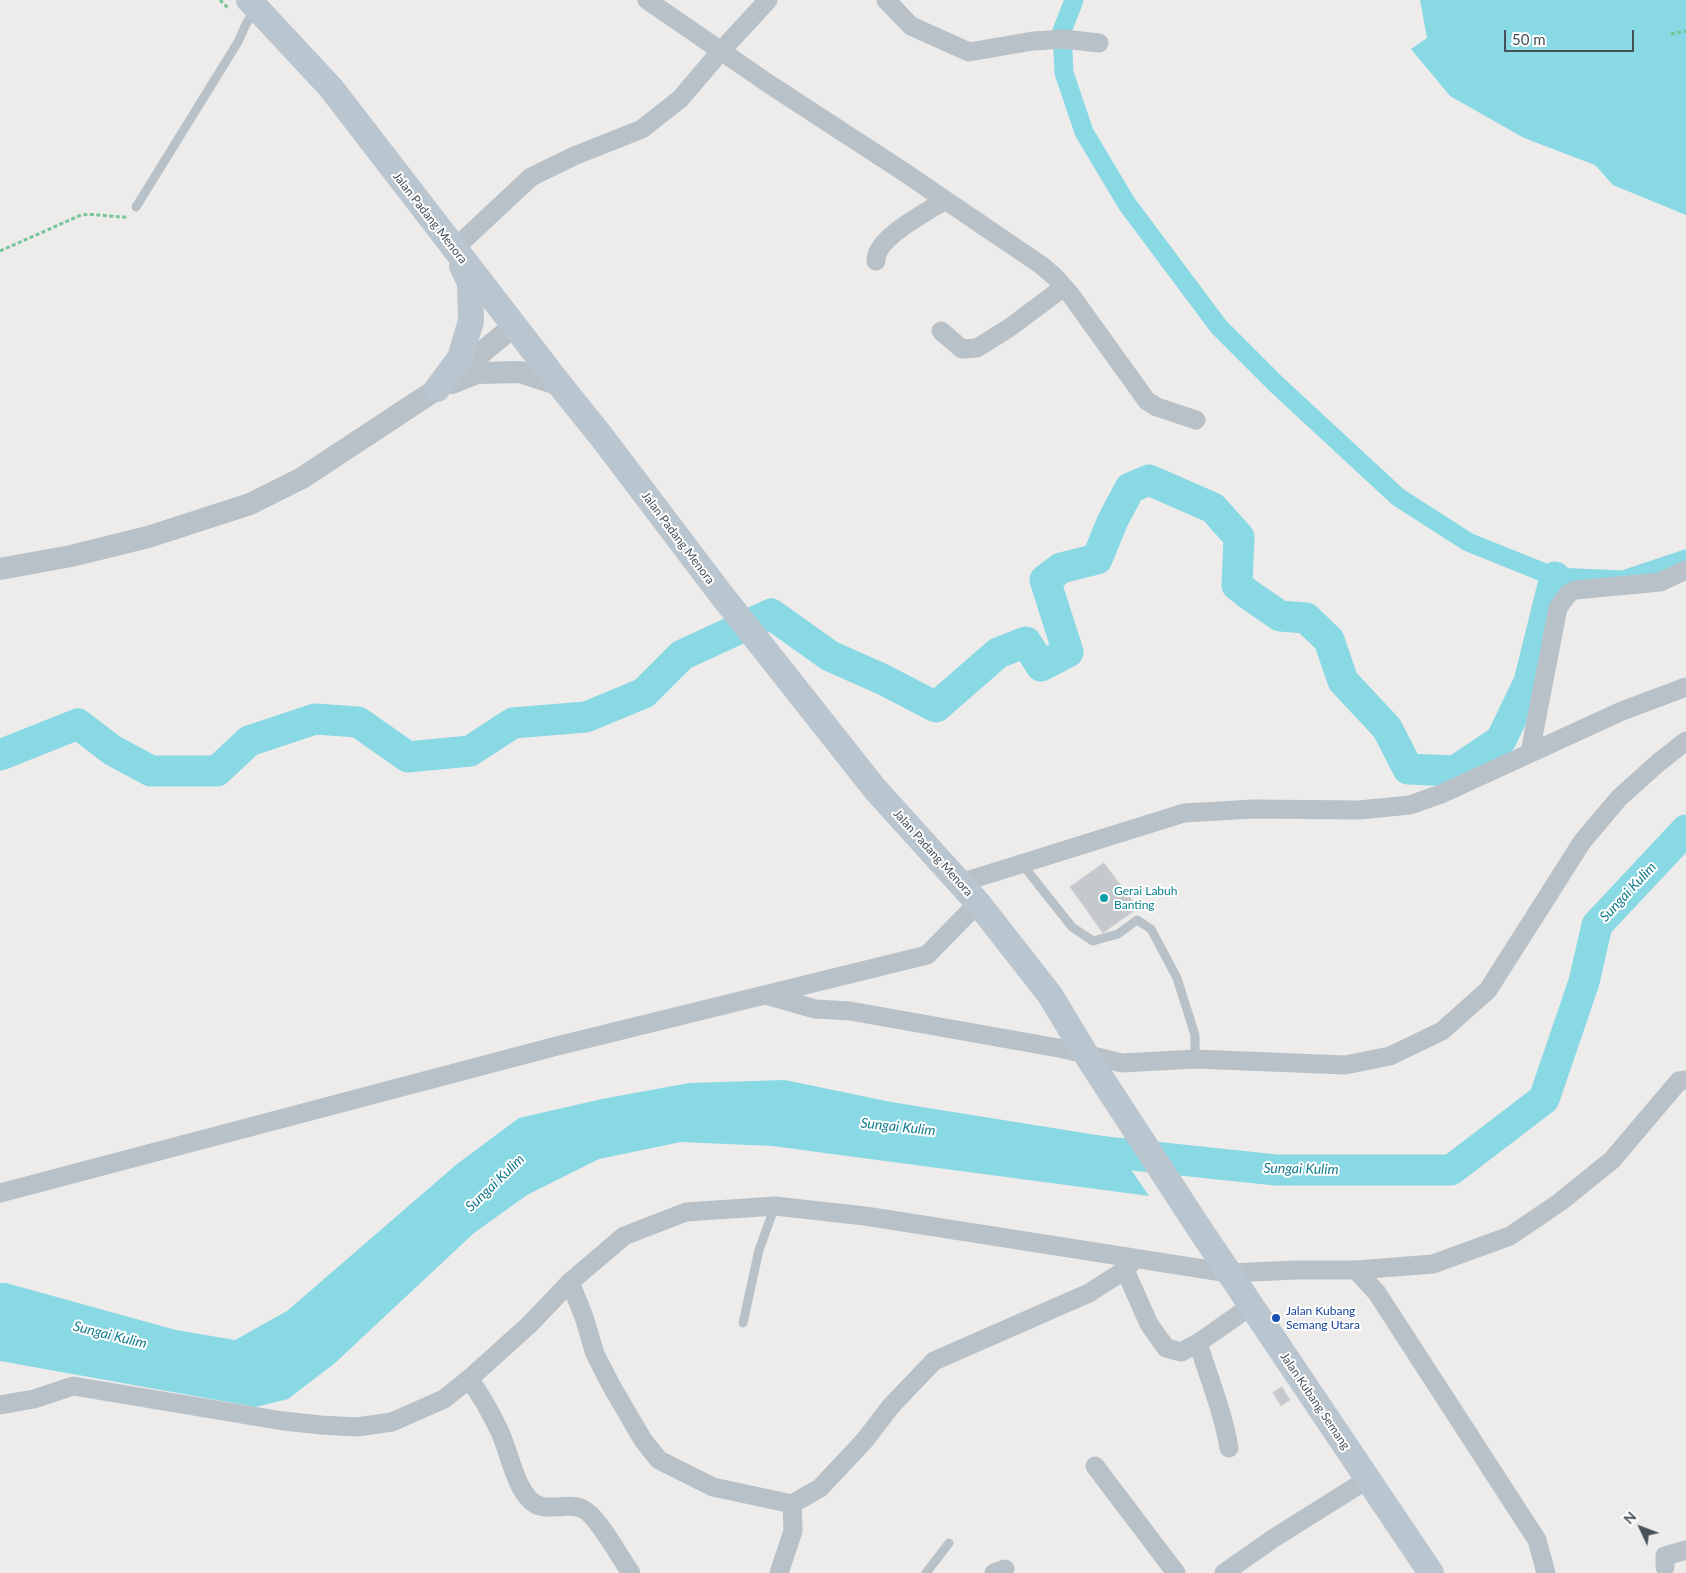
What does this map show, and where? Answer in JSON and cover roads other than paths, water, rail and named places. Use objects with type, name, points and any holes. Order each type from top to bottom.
[{"type":"main road","name":"Jalan Padang Menora","points":[[253,4],[331,88],[454,249],[601,436],[720,593],[875,789],[978,903],[1050,995],[1199,1228]]},
{"type":"main road","points":[[437,389],[460,358],[471,321],[470,283],[454,249]]},
{"type":"main road","name":"Jalan Kubang Semang","points":[[1199,1228],[1431,1573]]},
{"type":"street","points":[[647,0],[768,84],[850,136],[1041,265],[1064,287],[1146,401],[1157,407],[1196,420]]},
{"type":"street","points":[[886,0],[911,26],[968,52],[1033,41],[1064,39],[1099,43]]},
{"type":"street","points":[[454,249],[531,177],[574,156],[642,128],[680,99],[764,1]]},
{"type":"street","points":[[876,261],[876,256],[884,242],[945,200]]},
{"type":"street","points":[[941,331],[962,349],[977,348],[1012,326],[1064,287]]},
{"type":"street","points":[[0,569],[71,556],[138,539],[250,504],[302,478],[437,389],[514,326]]},
{"type":"street","points":[[437,389],[477,373],[520,372],[560,385]]},
{"type":"street","points":[[1530,752],[1558,608],[1568,594],[1576,590],[1660,582],[1686,570]]},
{"type":"street","points":[[960,883],[1184,814],[1253,809],[1360,810],[1410,804],[1441,794],[1622,711],[1686,687]]},
{"type":"street","points":[[766,994],[815,1008],[850,1011],[1086,1053],[1122,1064],[1195,1059],[1346,1065],[1390,1056],[1442,1031],[1488,990],[1582,842],[1619,798],[1686,741]]},
{"type":"street","points":[[0,1193],[553,1047],[927,955],[978,903]]},
{"type":"street","points":[[0,1405],[34,1399],[73,1386],[283,1421],[357,1427],[392,1422],[444,1399],[530,1324],[570,1282],[624,1236],[686,1212],[775,1206],[865,1216],[1129,1265],[1230,1274],[1297,1270],[1356,1270],[1433,1264],[1510,1236],[1560,1202],[1612,1160],[1679,1081],[1686,1080]]},
{"type":"street","points":[[1129,1265],[1149,1324],[1166,1348],[1181,1352],[1198,1343],[1251,1306]]},
{"type":"street","points":[[570,1282],[584,1316],[595,1354],[643,1440],[659,1460],[713,1487],[792,1504],[820,1488],[865,1440],[891,1406],[934,1361],[1089,1293],[1129,1265]]},
{"type":"street","points":[[1356,1270],[1378,1293],[1532,1531],[1537,1540],[1546,1573]]},
{"type":"street","points":[[1198,1343],[1212,1389],[1225,1422],[1229,1448]]},
{"type":"street","points":[[469,1378],[500,1432],[522,1488],[532,1502],[541,1507],[571,1506],[582,1508],[592,1515],[631,1573]]},
{"type":"street","points":[[1095,1466],[1176,1573]]},
{"type":"street","points":[[1224,1573],[1274,1538],[1368,1479]]},
{"type":"street","points":[[780,1573],[793,1531],[792,1504]]},
{"type":"street","points":[[1665,1568],[1665,1556],[1686,1550]]},
{"type":"lane","points":[[136,207],[238,42],[253,4]]},
{"type":"lane","points":[[1022,864],[1072,927],[1093,942],[1118,934],[1137,920],[1151,928],[1177,978],[1195,1035],[1195,1059]]},
{"type":"lane","points":[[743,1323],[759,1250],[775,1206]]},
{"type":"lane","points":[[926,1573],[948,1543]]},
{"type":"water","points":[[1420,0],[1686,0],[1686,215],[1613,185],[1595,165],[1524,138],[1450,96],[1411,49],[1427,38]]},
{"type":"water","points":[[785,1080],[891,1102],[1109,1137],[1149,1196],[772,1146],[681,1142],[599,1159],[527,1195],[474,1233],[335,1363],[288,1399],[256,1407],[0,1361],[0,1283],[6,1283],[176,1330],[235,1340],[287,1311],[457,1164],[519,1118],[602,1099],[689,1083]]},
{"type":"waterway","points":[[1074,0],[1062,31],[1064,73],[1084,132],[1127,204],[1219,327],[1276,384],[1398,497],[1468,542],[1555,577],[1623,580],[1686,559]]},
{"type":"waterway","points":[[0,755],[78,724],[112,750],[151,771],[217,771],[249,741],[315,719],[358,722],[408,757],[470,751],[513,723],[586,717],[644,693],[682,655],[771,614],[830,656],[882,679],[936,707],[998,653],[1026,642],[1041,666],[1068,652],[1045,580],[1061,568],[1097,559],[1113,520],[1130,488],[1149,480],[1213,508],[1239,537],[1237,585],[1280,616],[1306,618],[1329,640],[1343,681],[1387,728],[1408,769],[1455,771],[1501,740],[1529,682],[1555,577]]},
{"type":"waterway","name":"Sungai Kulim","points":[[1077,1149],[1276,1170],[1451,1170],[1544,1099],[1584,982],[1597,925],[1686,830]]},
{"type":"place","name":"Gerai Labuh Banting","points":[[1104,898]]},
{"type":"place","name":"Jalan Kubang Semang Utara","points":[[1276,1318]]}]
